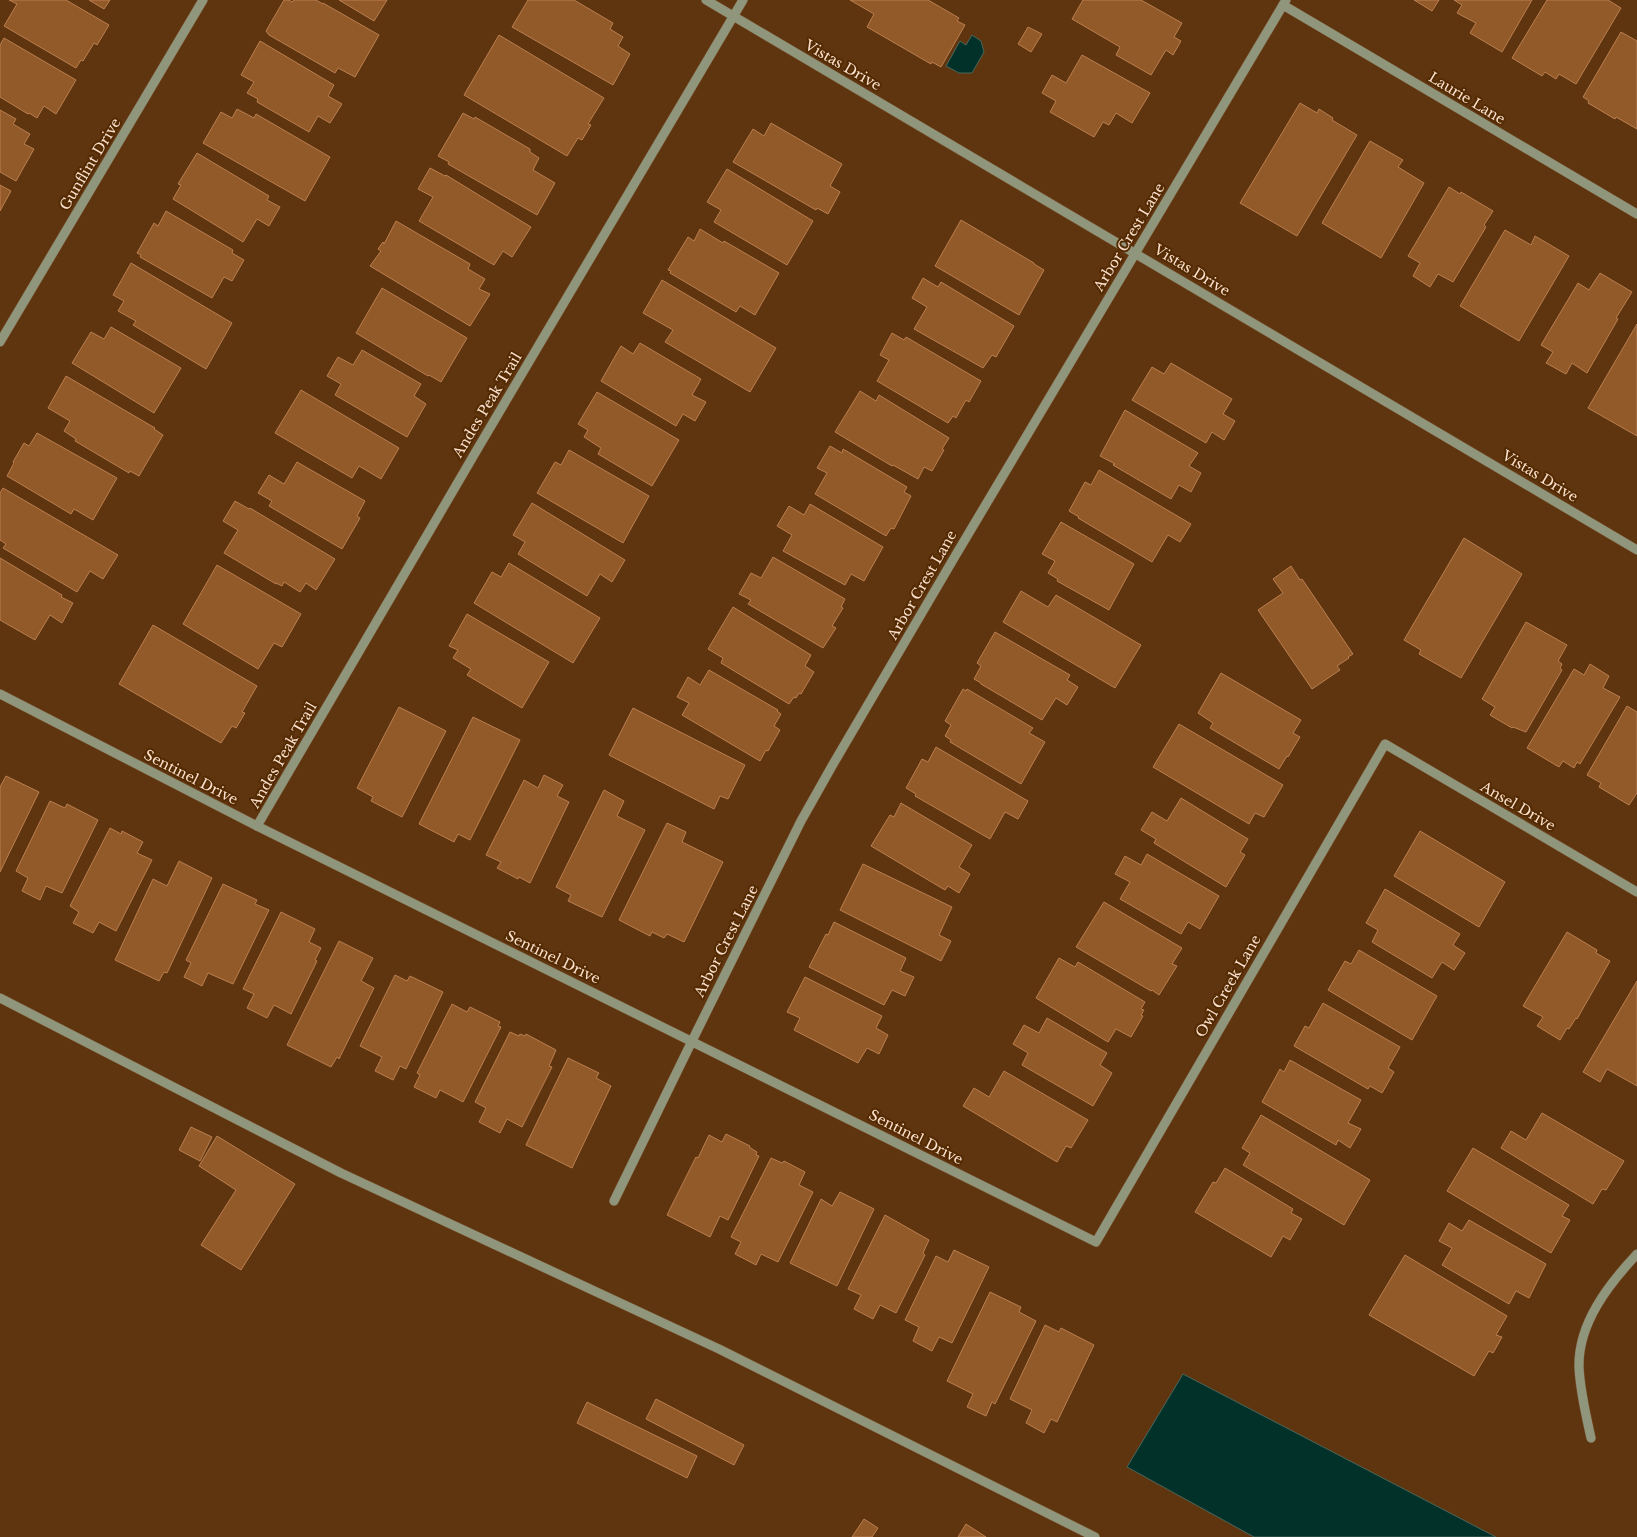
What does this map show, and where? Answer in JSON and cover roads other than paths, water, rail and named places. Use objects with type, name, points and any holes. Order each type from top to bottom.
[{"type":"street","name":"Gunflint Drive","points":[[0,342],[203,0]]},
{"type":"street","name":"Vistas Drive","points":[[706,0],[1637,550]]},
{"type":"street","name":"Andes Peak Trail","points":[[257,826],[743,0]]},
{"type":"street","name":"Laurie Lane","points":[[1284,3],[1637,214]]},
{"type":"street","name":"Arbor Crest Lane","points":[[614,1201],[692,1040],[802,821],[832,766],[1284,3]]},
{"type":"street","name":"Sentinel Drive","points":[[0,694],[257,826],[692,1040],[1096,1242]]},
{"type":"street","name":"Ansel Drive","points":[[1385,744],[1637,892]]},
{"type":"street","name":"Owl Creek Lane","points":[[1096,1242],[1385,744]]},
{"type":"street","points":[[0,998],[342,1173],[719,1350],[1094,1537]]},
{"type":"street","points":[[1590,1438],[1579,1365],[1583,1336],[1601,1298],[1637,1254]]},
{"type":"water","points":[[972,35],[981,41],[984,52],[972,73],[959,73],[946,66],[960,41],[966,45]]},
{"type":"water","points":[[1183,1374],[1496,1537],[1254,1537],[1127,1467]]}]
